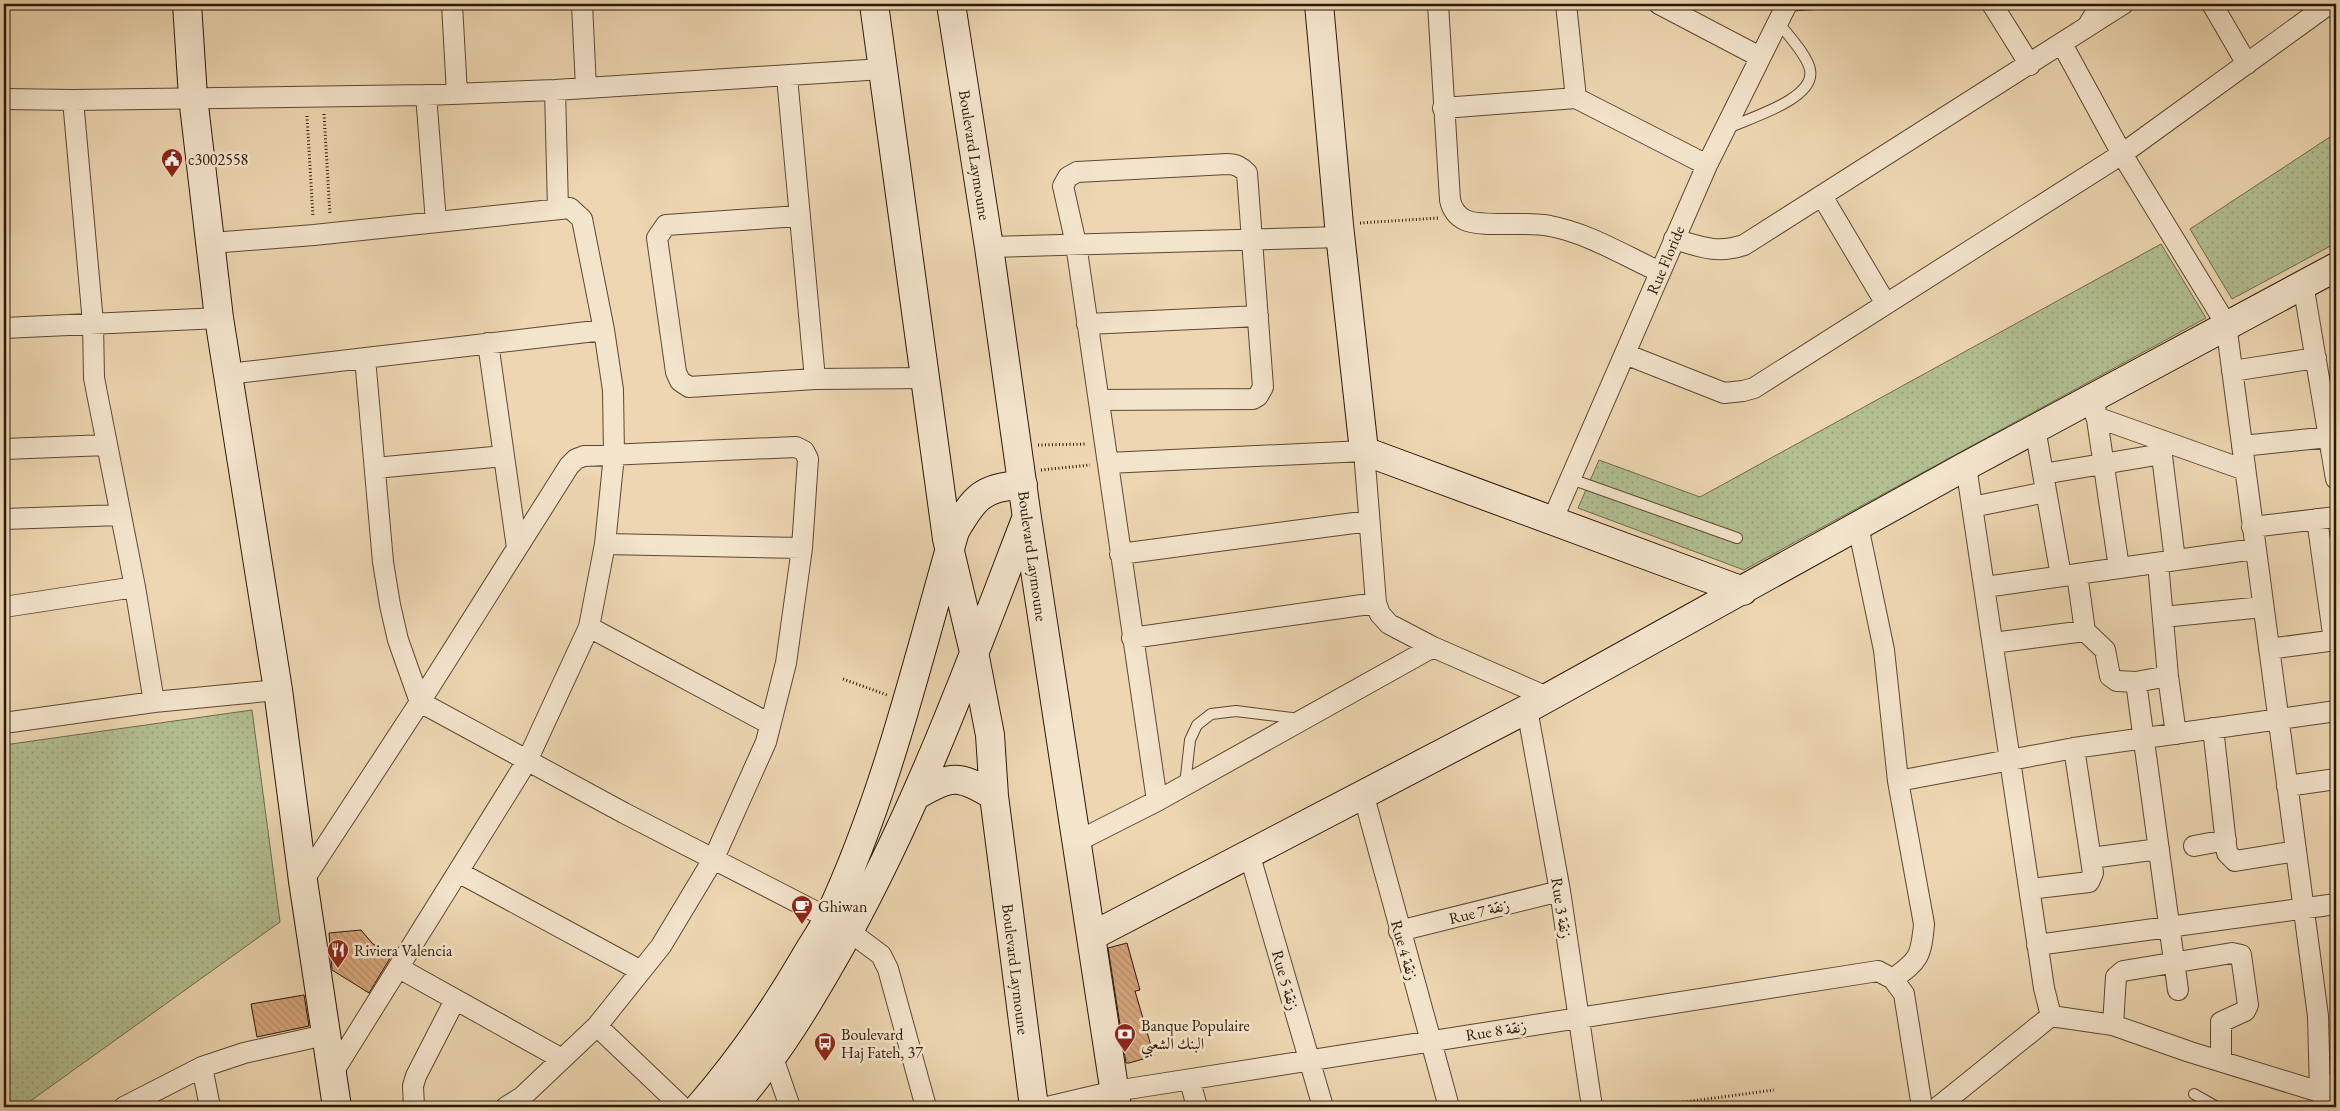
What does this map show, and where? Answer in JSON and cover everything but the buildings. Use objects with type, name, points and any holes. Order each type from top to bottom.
[{"type":"street","points":[[187,4],[193,98],[219,318],[278,690],[303,880],[337,1107]]},
{"type":"street","points":[[452,4],[457,94]]},
{"type":"street","points":[[582,4],[586,88]]},
{"type":"street","points":[[874,4],[949,552]]},
{"type":"street","name":"Boulevard Laymoune","points":[[952,4],[989,247],[1027,518],[1116,1099]]},
{"type":"street","points":[[1319,4],[1340,231],[1364,451],[1376,602],[1380,614],[1390,624],[1537,703]]},
{"type":"street","points":[[1438,4],[1450,200],[1460,217],[1472,223],[1532,223],[1564,229],[1660,272]]},
{"type":"street","points":[[1566,4],[1576,98]]},
{"type":"street","points":[[1659,4],[1760,57]]},
{"type":"street","points":[[1992,4],[2030,65]]},
{"type":"street","points":[[1674,239],[1715,251],[1728,250],[1744,245],[2030,65],[2123,4]]},
{"type":"street","points":[[2212,4],[2247,64]]},
{"type":"street","points":[[1625,354],[1719,391],[1743,391],[1754,388],[2122,154],[2330,4]]},
{"type":"street","name":"Rue Floride","points":[[1552,521],[1707,165],[1784,11]]},
{"type":"street","points":[[1938,1107],[2051,1016],[2113,1025],[2220,1061],[2328,1094],[2226,324],[2122,154],[2070,39]]},
{"type":"street","points":[[4,99],[73,100],[457,94],[787,77],[883,70]]},
{"type":"street","points":[[787,77],[815,379]]},
{"type":"street","points":[[555,90],[558,209]]},
{"type":"street","points":[[426,95],[436,222]]},
{"type":"street","points":[[1443,108],[1576,98],[1707,165]]},
{"type":"street","points":[[73,100],[93,323],[94,378],[135,587],[154,702]]},
{"type":"street","points":[[1098,400],[1253,399],[1258,396],[1263,387],[1246,174],[1236,164],[1077,172],[1068,177],[1063,186],[1076,244],[1098,400],[1108,463],[1132,638],[1156,801]]},
{"type":"street","points":[[1822,196],[1886,304]]},
{"type":"street","points":[[211,243],[323,234],[570,208],[582,219],[604,330],[613,390],[614,455],[605,544],[589,627],[526,761],[332,1074]]},
{"type":"street","points":[[799,216],[666,225],[657,238],[676,372],[680,381],[689,387],[815,379],[926,378]]},
{"type":"street","points":[[989,247],[1252,240],[1340,231]]},
{"type":"street","points":[[1092,936],[1537,703],[1743,591],[2035,428],[2095,408],[2226,324],[2336,267]]},
{"type":"street","points":[[2303,284],[2336,480]]},
{"type":"street","points":[[1087,324],[1258,316]]},
{"type":"street","points":[[4,328],[219,318]]},
{"type":"street","points":[[228,374],[604,330]]},
{"type":"street","points":[[488,343],[518,548]]},
{"type":"street","points":[[365,358],[383,562],[398,640],[420,702],[526,761],[839,924],[881,955],[888,969],[926,1107]]},
{"type":"street","points":[[2232,371],[2316,358]]},
{"type":"street","points":[[2095,408],[2161,447],[2245,470]]},
{"type":"street","points":[[2095,408],[2119,568]]},
{"type":"street","points":[[2035,428],[2045,483],[2069,575],[2086,631],[2104,650],[2110,676],[2121,682],[2136,682],[2168,676]]},
{"type":"street","points":[[2242,446],[2329,437]]},
{"type":"street","points":[[4,449],[107,444]]},
{"type":"street","points":[[303,880],[420,702],[569,466],[576,459],[584,456],[796,447],[804,451],[808,459],[802,548],[786,663],[766,742],[714,858],[661,946],[597,1026],[522,1097],[506,1107]]},
{"type":"street","points":[[1972,507],[2161,447]]},
{"type":"street","points":[[2161,447],[2166,562],[2163,617],[2168,676],[2176,734]]},
{"type":"street","points":[[1108,463],[1364,451],[1743,591]]},
{"type":"street","points":[[375,468],[504,456]]},
{"type":"street","points":[[1966,466],[2044,988],[2051,1016]]},
{"type":"street","points":[[732,1107],[772,1055],[814,995],[839,924],[870,819],[908,703],[955,531],[966,512],[980,496],[1020,468]]},
{"type":"street","points":[[4,519],[121,515]]},
{"type":"street","points":[[699,1107],[730,1071],[783,995],[839,924],[916,796],[1027,518]]},
{"type":"street","points":[[2252,527],[2327,518],[2335,641],[2268,650]]},
{"type":"street","points":[[1120,554],[1369,521]]},
{"type":"street","points":[[1858,526],[1884,650],[1898,781],[1924,924],[1922,947],[1915,963],[1885,975],[1904,994],[1922,1107]]},
{"type":"street","points":[[605,544],[802,548]]},
{"type":"street","points":[[1985,587],[2255,549]]},
{"type":"street","name":"Boulevard Laymoune","points":[[949,552],[974,652],[990,735],[994,796],[1034,1107]]},
{"type":"street","points":[[4,607],[135,587]]},
{"type":"street","points":[[1132,638],[1376,602]]},
{"type":"street","points":[[2163,617],[2263,608]]},
{"type":"street","points":[[589,627],[770,724]]},
{"type":"street","points":[[1993,643],[2086,631]]},
{"type":"street","points":[[1076,842],[1156,801],[1433,647]]},
{"type":"street","points":[[2136,682],[2171,926],[2178,990]]},
{"type":"street","points":[[4,723],[154,702],[278,690]]},
{"type":"street","name":"Rue 3 زنقة","points":[[1537,703],[1560,891],[1592,1107]]},
{"type":"street","points":[[1898,781],[2074,748],[2336,711]]},
{"type":"street","points":[[2213,728],[2227,853],[2235,861],[2296,851]]},
{"type":"street","points":[[2030,889],[2089,882],[2093,873],[2074,748]]},
{"type":"street","points":[[916,796],[936,783],[959,779],[974,784],[994,796]]},
{"type":"street","points":[[2287,786],[2336,779]]},
{"type":"street","name":"Rue 4 زنقة","points":[[1363,793],[1399,931],[1449,1107]]},
{"type":"street","points":[[2194,846],[2226,840]]},
{"type":"street","points":[[2091,858],[2159,849]]},
{"type":"street","name":"Rue 5 زنقة","points":[[1249,853],[1322,1107]]},
{"type":"street","points":[[458,872],[641,971]]},
{"type":"street","name":"Rue 7 زنقة","points":[[1399,931],[1560,891]]},
{"type":"street","points":[[2038,945],[2336,904]]},
{"type":"street","points":[[2113,1025],[2116,977],[2123,970],[2232,953],[2241,955],[2248,1005],[2245,1012],[2221,1022],[2220,1061]]},
{"type":"street","points":[[399,968],[562,1059]]},
{"type":"street","name":"Rue 8 زنقة","points":[[1046,1107],[1116,1099],[1190,1081],[1431,1040],[1578,1017],[1885,975]]},
{"type":"street","points":[[414,1107],[413,1086],[416,1076],[455,1000]]},
{"type":"street","points":[[597,1026],[682,1107]]},
{"type":"street","points":[[124,1107],[202,1067],[244,1053],[325,1035]]},
{"type":"street","points":[[772,1055],[790,1107]]},
{"type":"street","points":[[202,1067],[210,1107]]},
{"type":"street","points":[[1190,1081],[1197,1107]]},
{"type":"lane","points":[[1725,129],[1793,99],[1809,83],[1810,70],[1784,11],[1815,4]]},
{"type":"lane","points":[[2070,39],[2095,4]]},
{"type":"lane","points":[[1570,479],[1737,538]]},
{"type":"lane","points":[[1185,785],[1190,740],[1197,725],[1211,714],[1236,711],[1302,720]]},
{"type":"lane","points":[[2194,1094],[2217,1107]]},
{"type":"path","points":[[314,96],[323,234]]},
{"type":"path","points":[[314,96],[323,234]]},
{"type":"path","points":[[1340,231],[1460,217]]},
{"type":"path","points":[[1020,468],[1105,443]]},
{"type":"path","points":[[1020,468],[1108,463]]},
{"type":"path","points":[[843,679],[908,703]]},
{"type":"path","points":[[1663,1107],[1670,1104],[1774,1090]]},
{"type":"green space","points":[[2336,133],[2336,243],[2232,299],[2190,229]]},
{"type":"green space","points":[[2161,244],[2206,318],[1744,570],[1578,508],[1599,460],[1700,497]]},
{"type":"green space","points":[[252,710],[280,922],[22,1107],[4,1107],[4,745]]},
{"type":"place","name":"c3002558","points":[[172,178]]},
{"type":"place","name":"Ghiwan","points":[[802,925]]},
{"type":"place","name":"Riviera Valencia","points":[[338,969]]},
{"type":"place","name":"Banque Populaire البنك الشعبي","points":[[1125,1053]]},
{"type":"place","name":"Boulevard Haj Fateh, 37","points":[[825,1062]]}]
